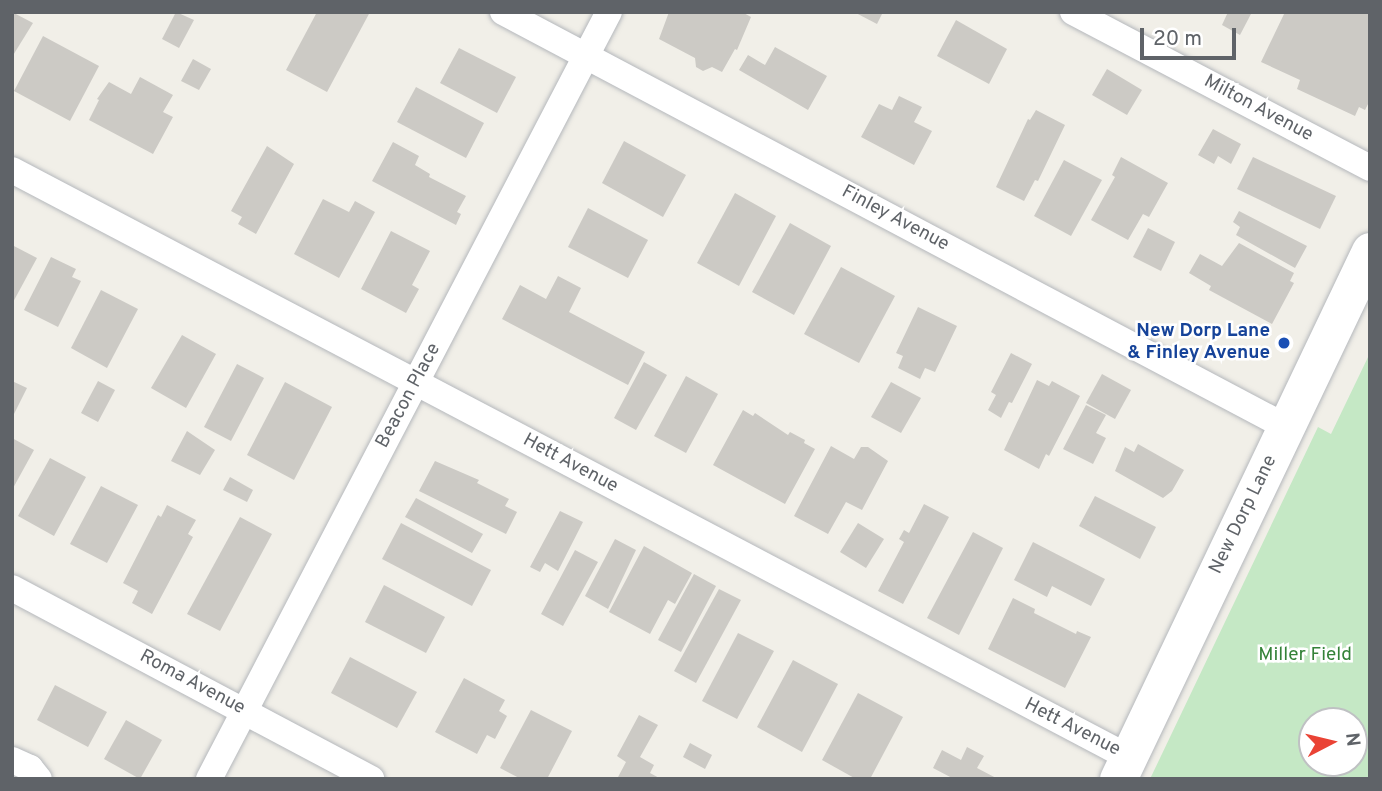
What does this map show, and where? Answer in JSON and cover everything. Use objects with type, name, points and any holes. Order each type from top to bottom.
[{"type":"street","name":"Finley Avenue","points":[[503,12],[1286,427]]},
{"type":"street","name":"Beacon Place","points":[[209,779],[609,12]]},
{"type":"street","name":"Milton Avenue","points":[[1073,12],[1370,168]]},
{"type":"street","name":"Hett Avenue","points":[[12,170],[416,382],[1123,768]]},
{"type":"street","name":"New Dorp Lane","points":[[1123,768],[1370,251]]},
{"type":"street","name":"Roma Avenue","points":[[12,588],[371,779]]},
{"type":"street","points":[[12,760],[30,768],[39,779]]},
{"type":"green space","name":"Miller Field","points":[[1370,353],[1370,779],[1150,779],[1318,427],[1331,434]]},
{"type":"building","points":[[12,12],[33,23],[12,57]]},
{"type":"building","points":[[176,12],[194,20],[179,48],[162,39]]},
{"type":"building","points":[[317,12],[370,12],[327,92],[286,70]]},
{"type":"building","points":[[669,12],[742,12],[751,17],[737,50],[735,49],[722,72],[712,67],[703,71],[696,67],[695,58],[659,39]]},
{"type":"building","points":[[854,12],[883,12],[877,24]]},
{"type":"building","points":[[1228,12],[1252,12],[1240,35],[1222,25]]},
{"type":"building","points":[[1285,12],[1370,12],[1370,100],[1365,110],[1359,107],[1355,116],[1297,89],[1300,80],[1261,62]]},
{"type":"building","points":[[956,20],[1007,49],[989,84],[937,56]]},
{"type":"building","points":[[43,36],[99,66],[70,121],[14,91]]},
{"type":"building","points":[[775,47],[827,76],[808,110],[739,70],[748,55],[765,65]]},
{"type":"building","points":[[459,48],[516,77],[497,113],[440,83]]},
{"type":"building","points":[[193,59],[211,69],[199,90],[181,81]]},
{"type":"building","points":[[1107,69],[1142,90],[1127,115],[1092,95]]},
{"type":"building","points":[[140,77],[173,95],[163,112],[173,117],[153,154],[89,120],[99,100],[97,99],[109,82],[131,94]]},
{"type":"building","points":[[416,87],[484,123],[466,158],[397,122]]},
{"type":"building","points":[[899,96],[922,107],[914,122],[932,131],[914,165],[861,137],[879,104],[892,110]]},
{"type":"building","points":[[1036,110],[1065,125],[1038,181],[1035,180],[1024,201],[996,187],[1028,119],[1030,120]]},
{"type":"building","points":[[1213,129],[1241,144],[1231,164],[1218,156],[1214,164],[1198,155]]},
{"type":"building","points":[[624,141],[686,175],[663,217],[602,183]]},
{"type":"building","points":[[393,142],[419,156],[415,165],[430,174],[429,177],[466,196],[457,212],[461,214],[456,225],[372,181]]},
{"type":"building","points":[[267,146],[294,164],[256,234],[238,224],[242,217],[231,211]]},
{"type":"building","points":[[1121,157],[1168,183],[1149,217],[1143,214],[1128,240],[1091,220],[1115,177],[1112,175]]},
{"type":"building","points":[[1253,157],[1336,196],[1320,229],[1237,189]]},
{"type":"building","points":[[1064,160],[1102,180],[1071,236],[1034,216]]},
{"type":"building","points":[[735,193],[776,216],[739,286],[697,263]]},
{"type":"building","points":[[323,199],[349,212],[355,201],[375,212],[339,278],[294,254]]},
{"type":"building","points":[[588,208],[648,240],[628,278],[568,247]]},
{"type":"building","points":[[1239,211],[1307,246],[1295,268],[1236,235],[1240,227],[1233,222]]},
{"type":"building","points":[[790,223],[831,246],[794,315],[752,292]]},
{"type":"building","points":[[1148,228],[1175,242],[1161,271],[1133,257]]},
{"type":"building","points":[[391,231],[430,251],[412,285],[419,289],[406,313],[361,289]]},
{"type":"building","points":[[1239,243],[1294,273],[1290,281],[1294,283],[1272,324],[1209,290],[1211,286],[1189,273],[1200,254],[1222,266]]},
{"type":"building","points":[[12,245],[37,258],[12,304]]},
{"type":"building","points":[[51,257],[76,269],[72,277],[81,281],[58,327],[24,310]]},
{"type":"building","points":[[841,267],[895,296],[859,363],[804,334]]},
{"type":"building","points":[[558,276],[581,288],[569,312],[645,352],[628,385],[502,319],[520,285],[546,299]]},
{"type":"building","points":[[101,290],[138,309],[107,368],[71,348]]},
{"type":"building","points":[[918,307],[957,326],[935,372],[925,368],[920,379],[898,368],[903,356],[896,353]]},
{"type":"building","points":[[182,335],[216,354],[186,408],[151,388]]},
{"type":"building","points":[[1011,353],[1032,364],[1001,418],[988,410],[996,395],[991,392]]},
{"type":"building","points":[[644,362],[667,375],[636,430],[614,418]]},
{"type":"building","points":[[237,364],[264,378],[231,441],[204,427]]},
{"type":"building","points":[[1102,374],[1131,390],[1115,419],[1086,403]]},
{"type":"building","points":[[686,376],[718,394],[686,453],[654,436]]},
{"type":"building","points":[[1037,380],[1049,386],[1052,381],[1080,396],[1049,456],[1046,454],[1039,469],[1004,450]]},
{"type":"building","points":[[12,381],[27,388],[12,418]]},
{"type":"building","points":[[98,381],[115,390],[98,422],[81,413]]},
{"type":"building","points":[[285,382],[332,407],[294,480],[247,455]]},
{"type":"building","points":[[891,382],[921,398],[901,433],[871,417]]},
{"type":"building","points":[[1086,405],[1106,415],[1096,433],[1106,438],[1093,464],[1063,449]]},
{"type":"building","points":[[743,410],[753,416],[755,413],[788,435],[790,432],[805,440],[804,443],[815,449],[785,504],[713,465]]},
{"type":"building","points":[[187,431],[215,450],[200,475],[171,461]]},
{"type":"building","points":[[12,438],[34,450],[12,490]]},
{"type":"building","points":[[1138,444],[1184,470],[1172,491],[1163,498],[1115,471],[1125,447],[1134,452]]},
{"type":"building","points":[[831,446],[854,459],[861,447],[868,447],[888,461],[862,510],[846,502],[828,534],[794,516]]},
{"type":"building","points":[[50,458],[86,477],[54,536],[18,516]]},
{"type":"building","points":[[435,461],[479,480],[477,483],[509,499],[505,506],[517,512],[506,534],[419,491]]},
{"type":"building","points":[[230,477],[253,490],[247,502],[223,490]]},
{"type":"building","points":[[101,486],[138,505],[107,563],[70,544]]},
{"type":"building","points":[[1095,496],[1156,527],[1140,559],[1079,526]]},
{"type":"building","points":[[416,498],[483,534],[472,553],[405,517]]},
{"type":"building","points":[[924,504],[949,517],[903,604],[878,591],[904,542],[899,539],[904,530],[909,533]]},
{"type":"building","points":[[167,505],[196,520],[188,534],[193,537],[152,614],[132,603],[138,591],[123,583],[158,515],[161,517]]},
{"type":"building","points":[[560,511],[583,522],[558,571],[545,563],[540,572],[530,567]]},
{"type":"building","points":[[240,517],[272,534],[220,631],[187,614]]},
{"type":"building","points":[[401,523],[491,570],[472,606],[382,559]]},
{"type":"building","points":[[858,523],[884,539],[866,568],[840,552]]},
{"type":"building","points":[[973,532],[1003,548],[959,635],[927,618]]},
{"type":"building","points":[[615,539],[636,550],[608,609],[585,596]]},
{"type":"building","points":[[1033,542],[1105,579],[1091,606],[1052,586],[1047,597],[1014,580]]},
{"type":"building","points":[[644,546],[692,573],[675,604],[668,600],[650,634],[609,612]]},
{"type":"building","points":[[575,550],[598,562],[563,626],[541,614]]},
{"type":"building","points":[[694,574],[716,586],[681,652],[658,640]]},
{"type":"building","points":[[384,585],[445,617],[426,653],[365,622]]},
{"type":"building","points":[[719,589],[741,600],[696,683],[674,671]]},
{"type":"building","points":[[1013,598],[1035,609],[1034,613],[1076,634],[1077,631],[1091,637],[1065,688],[988,649]]},
{"type":"building","points":[[738,633],[774,651],[737,719],[702,701]]},
{"type":"building","points":[[350,657],[417,692],[397,728],[331,693]]},
{"type":"building","points":[[793,660],[838,684],[802,752],[757,727]]},
{"type":"building","points":[[464,678],[505,700],[499,711],[507,716],[495,739],[487,735],[477,754],[435,732]]},
{"type":"building","points":[[55,685],[107,712],[88,747],[37,720]]},
{"type":"building","points":[[858,693],[903,717],[870,779],[856,779],[822,760]]},
{"type":"building","points":[[531,710],[572,731],[547,779],[521,779],[500,768]]},
{"type":"building","points":[[639,715],[658,725],[640,757],[654,765],[650,773],[661,779],[617,779],[626,762],[617,756]]},
{"type":"building","points":[[126,720],[162,740],[140,779],[104,759]]},
{"type":"building","points":[[690,743],[712,755],[705,769],[683,757]]},
{"type":"building","points":[[967,747],[984,756],[977,768],[998,779],[954,779],[933,768],[942,750],[961,760]]},
{"type":"place","name":"New Dorp Lane & Finley Avenue","points":[[1284,343]]}]
